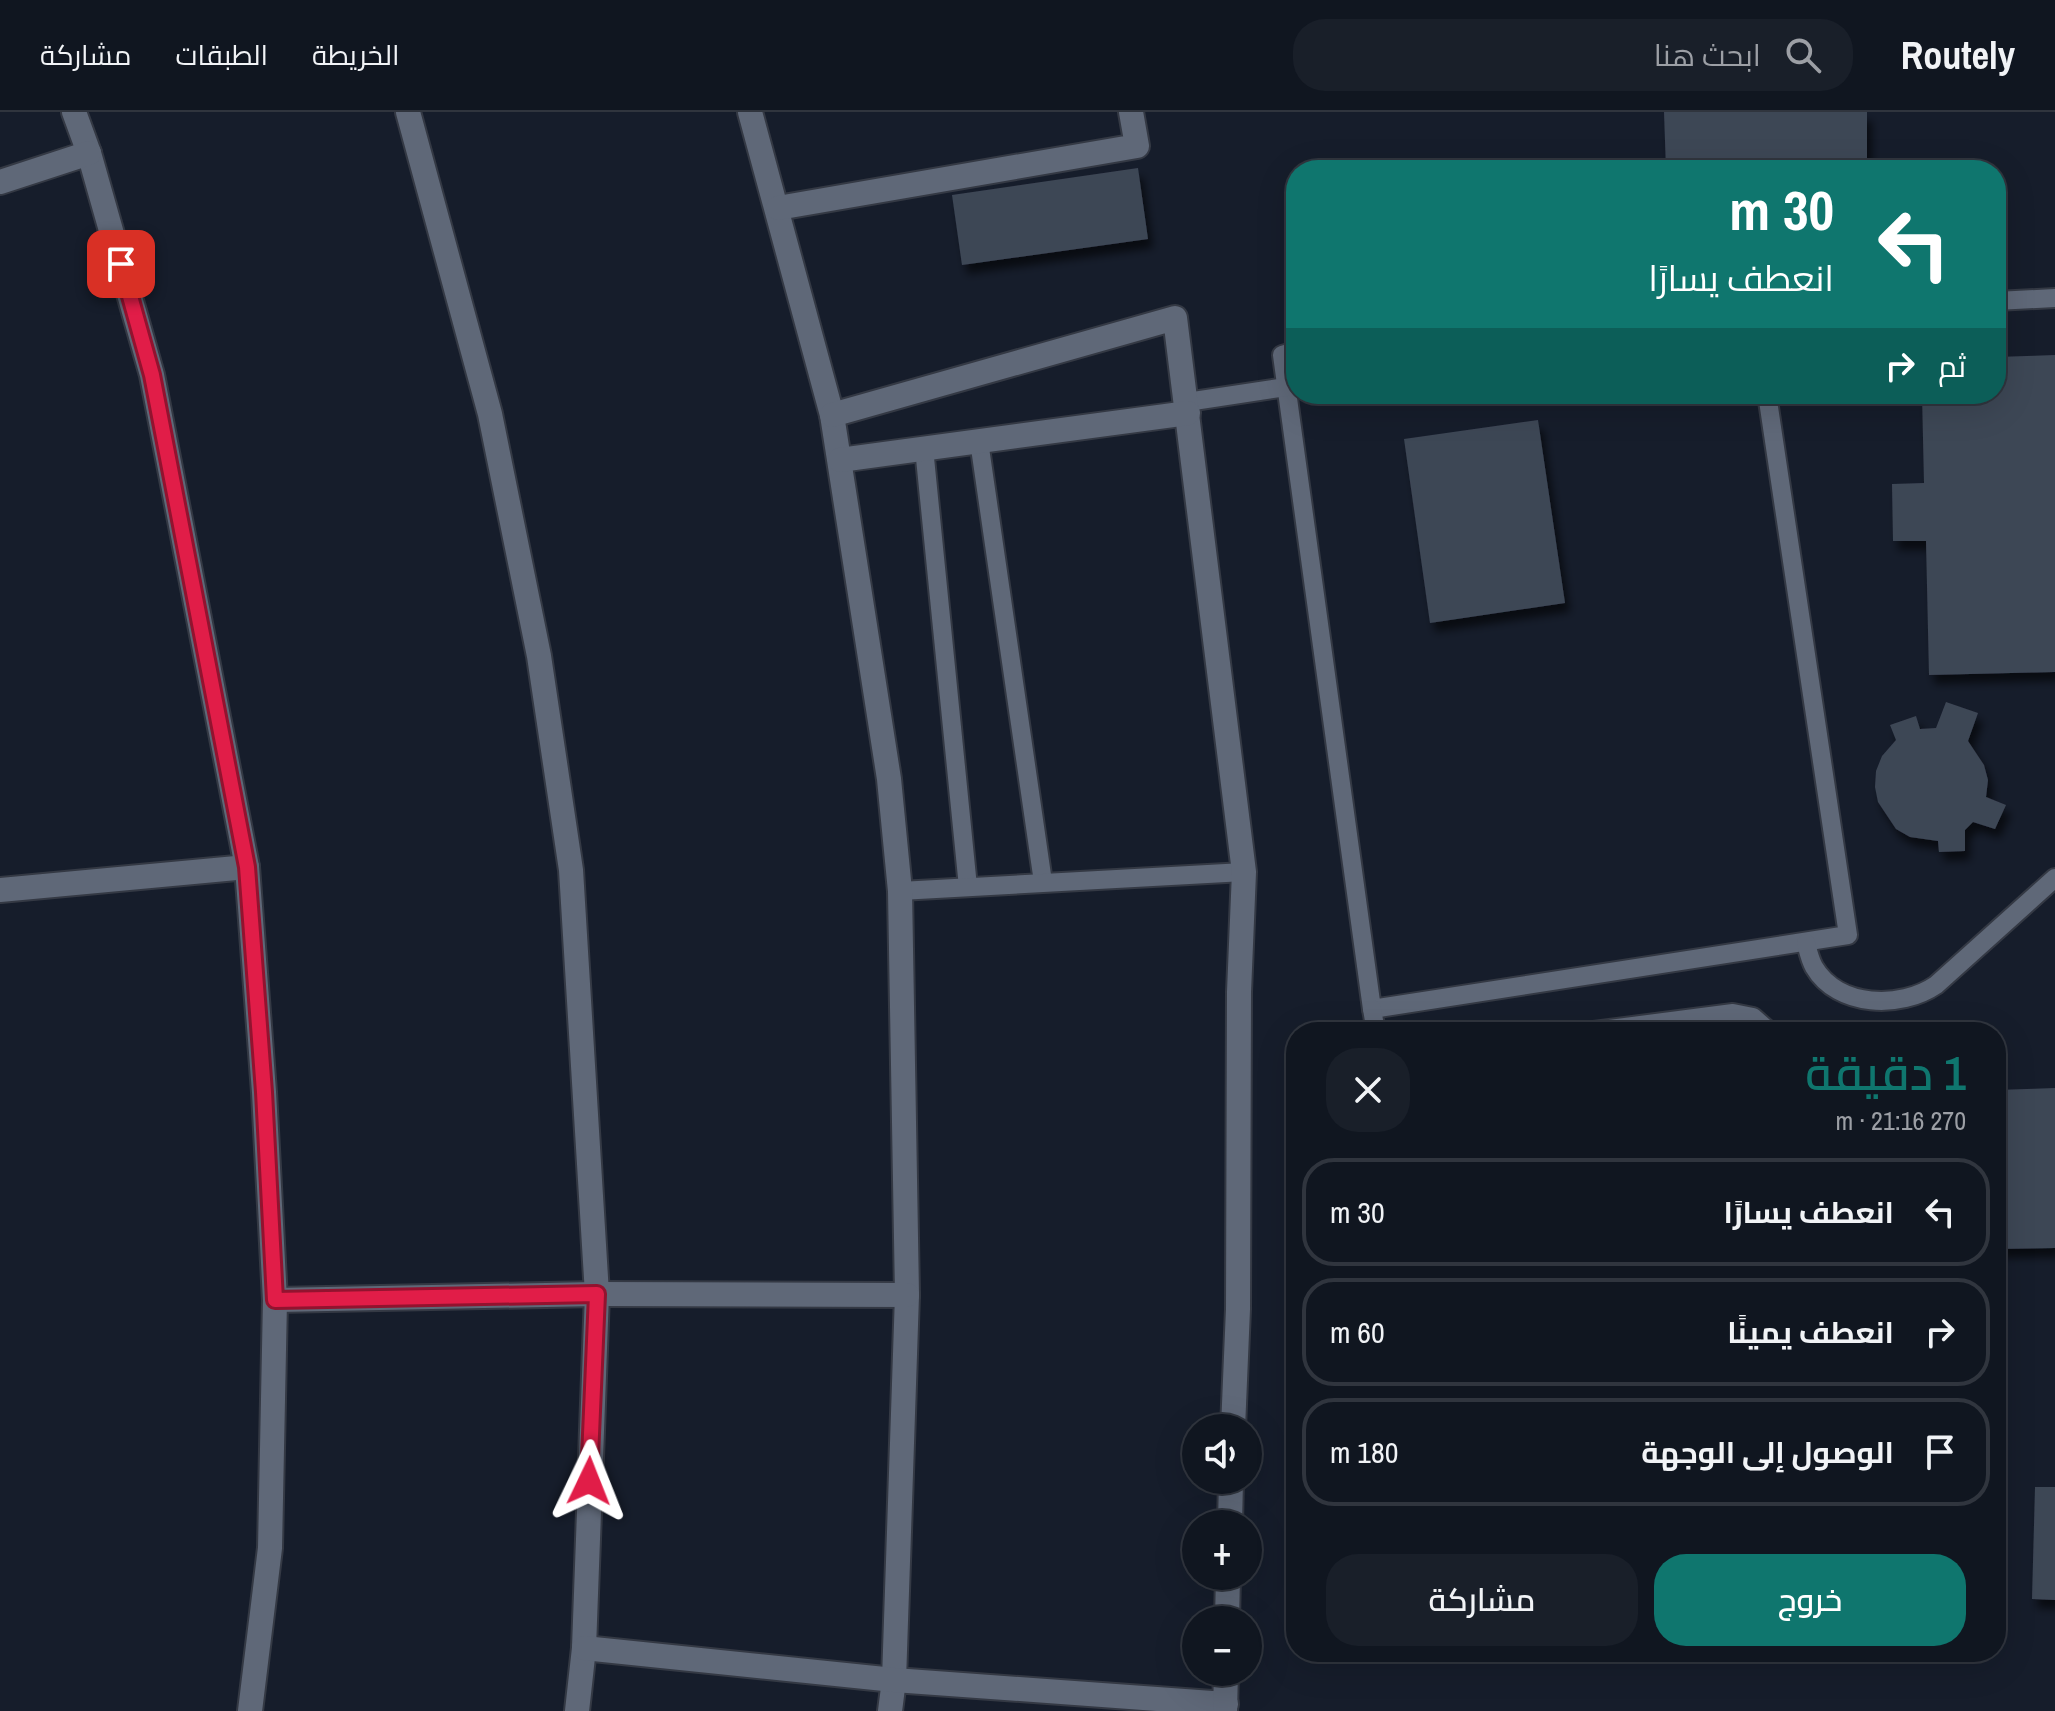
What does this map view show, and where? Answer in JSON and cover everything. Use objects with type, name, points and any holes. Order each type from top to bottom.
[{"type":"street","points":[[74,112],[89,153],[152,375],[247,867],[264,1092],[275,1300],[270,1548],[250,1711]]},
{"type":"street","points":[[408,112],[490,414],[539,656],[571,870],[597,1294],[584,1648],[577,1711]]},
{"type":"street","points":[[750,112],[832,415],[889,779],[900,891],[907,1295],[894,1680],[890,1711]]},
{"type":"street","points":[[778,208],[1137,146],[1131,112]]},
{"type":"street","points":[[0,182],[89,153]]},
{"type":"street","points":[[832,415],[1175,318],[1244,872],[1239,992],[1238,1309],[1234,1414]]},
{"type":"street","points":[[840,460],[1188,408]]},
{"type":"street","points":[[0,890],[247,867]]},
{"type":"street","points":[[275,1300],[597,1294],[907,1295]]},
{"type":"street","points":[[584,1648],[894,1680],[1226,1707],[1226,1686]]},
{"type":"lane","points":[[2006,300],[2055,298]]},
{"type":"lane","points":[[1188,408],[1286,387],[1282,355],[1286,354]]},
{"type":"lane","points":[[1288,404],[1374,1022]]},
{"type":"lane","points":[[1372,1009],[1848,935],[1768,404]]},
{"type":"lane","points":[[979,441],[1043,882]]},
{"type":"lane","points":[[924,448],[968,887]]},
{"type":"lane","points":[[900,891],[1244,872]]},
{"type":"lane","points":[[1806,943],[1814,966],[1826,981],[1841,992],[1878,1001],[1915,997],[1936,985],[2055,878]]},
{"type":"lane","points":[[1663,1022],[1733,1013],[1753,1017],[1759,1022]]},
{"type":"building","points":[[1664,112],[1867,112],[1867,160],[1666,160]]},
{"type":"building","points":[[1138,168],[1148,239],[962,265],[952,195]]},
{"type":"building","points":[[2055,355],[2055,672],[1929,675],[1926,541],[1893,541],[1892,484],[1924,483],[1922,404],[2006,404],[2006,357]]},
{"type":"building","points":[[1538,420],[1565,603],[1430,623],[1404,439]]},
{"type":"building","points":[[1946,702],[1978,713],[1968,741],[1984,765],[1988,780],[1986,797],[2006,805],[1995,829],[1973,822],[1965,830],[1965,851],[1939,852],[1938,841],[1910,837],[1896,829],[1878,802],[1875,787],[1876,771],[1882,756],[1896,740],[1890,725],[1916,716],[1920,729],[1936,728]]},
{"type":"building","points":[[2055,1088],[2055,1248],[2006,1249],[2006,1090]]},
{"type":"building","points":[[2035,1487],[2055,1487],[2055,1600],[2032,1599]]},
{"type":"route","points":[[121,264],[152,375],[247,867],[264,1092],[275,1300],[597,1294],[589,1481]]}]
